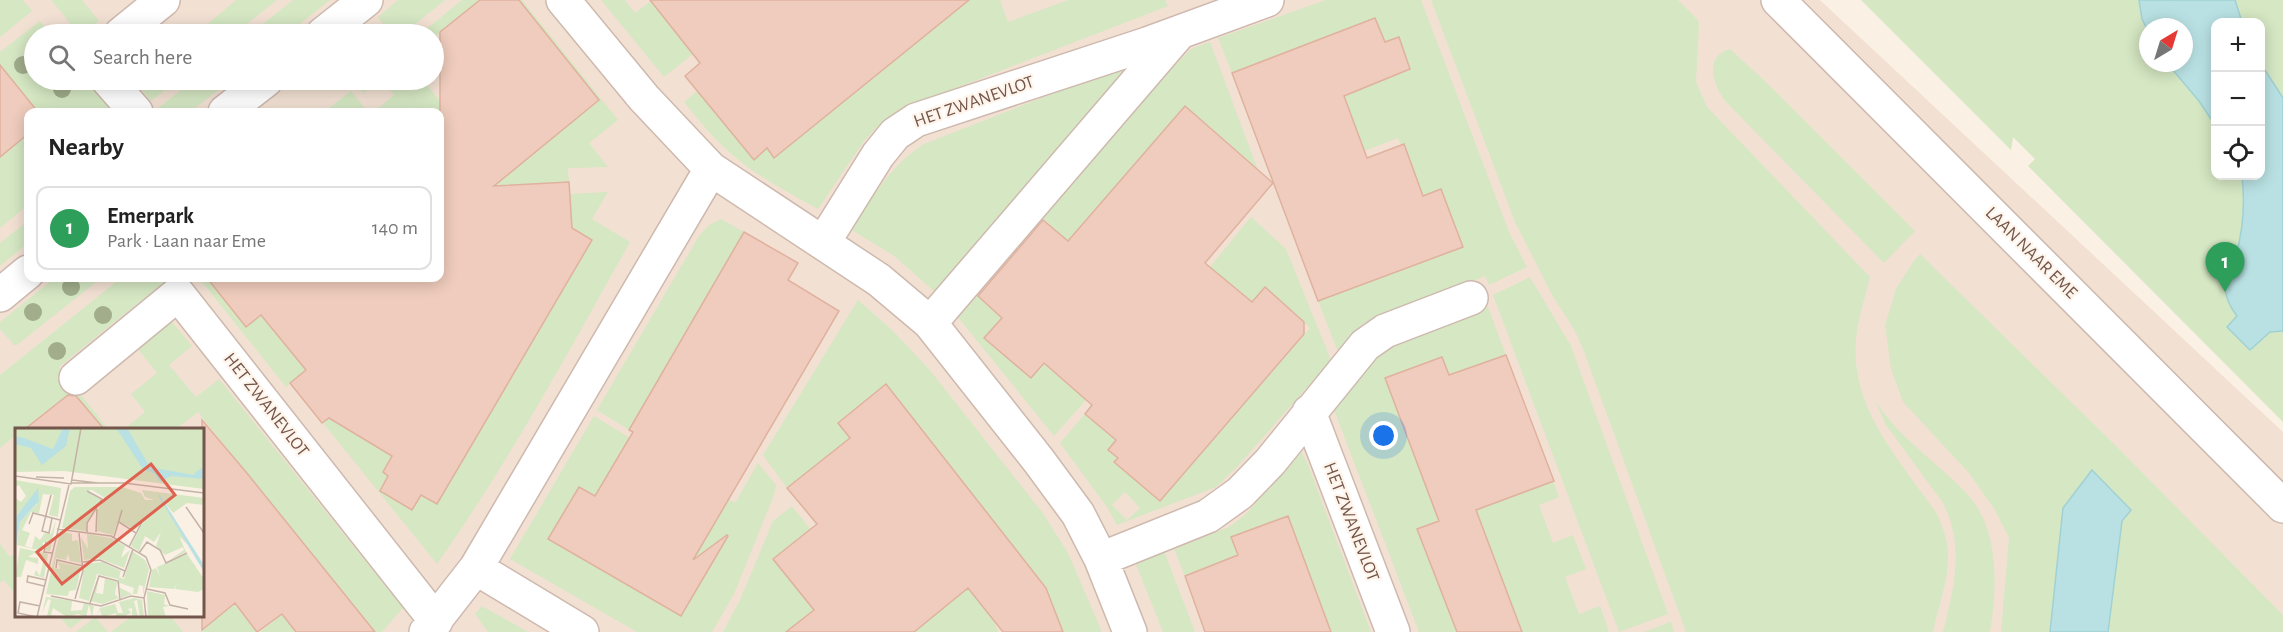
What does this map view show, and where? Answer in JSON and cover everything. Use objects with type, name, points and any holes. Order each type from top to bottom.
[{"type":"street","points":[[133,24],[163,0]]},
{"type":"street","points":[[335,24],[366,0]]},
{"type":"street","points":[[563,0],[644,98],[711,169],[879,280],[930,323],[1078,514],[1101,559],[1130,632]]},
{"type":"street","name":"HET ZWANEVLOT","points":[[823,243],[878,155],[895,134],[916,120],[1180,32],[1267,0]]},
{"type":"street","name":"LAAN NAAR EME","points":[[1778,0],[2283,506]]},
{"type":"street","name":"HET ZWANEVLOT","points":[[930,323],[1180,32]]},
{"type":"street","points":[[117,90],[132,108]]},
{"type":"street","points":[[230,108],[253,90]]},
{"type":"street","name":"HET ZWANEVLOT","points":[[76,378],[178,294],[431,626],[476,568],[711,169]]},
{"type":"street","points":[[0,295],[24,275]]},
{"type":"street","points":[[1101,559],[1208,516],[1240,493],[1270,462],[1365,345],[1385,332],[1471,298]]},
{"type":"street","name":"HET ZWANEVLOT","points":[[1309,412],[1393,632]]},
{"type":"street","points":[[476,568],[582,632]]},
{"type":"shaded area","points":[[0,0],[1820,0],[2283,432],[2283,632],[0,632]]},
{"type":"green space","points":[[0,0],[23,0],[32,11],[0,37]]},
{"type":"green space","points":[[51,0],[82,0],[99,21],[95,24],[71,24]]},
{"type":"green space","points":[[236,0],[277,0],[247,24],[208,24]]},
{"type":"green space","points":[[293,0],[330,0],[300,24],[263,24]]},
{"type":"green space","points":[[398,0],[445,0],[415,24],[383,24],[378,17]]},
{"type":"green space","points":[[462,0],[481,0],[444,29],[444,24],[432,24]]},
{"type":"green space","points":[[517,0],[522,0],[618,120],[589,143],[608,167],[568,168],[569,182],[547,183],[548,203],[570,194],[608,192],[592,219],[630,242],[514,446],[437,564],[323,423],[339,410],[401,283],[444,282],[444,240],[459,227],[444,210],[444,206],[446,209],[444,177],[452,169],[444,159],[444,108],[378,108],[394,95],[390,90],[431,90],[443,105],[514,146],[526,161],[598,100]],"holes":[[[592,240],[437,504],[421,495],[412,510],[380,491],[388,476],[383,472],[392,456],[366,440]]]},
{"type":"green space","points":[[601,0],[625,0],[635,13],[652,0],[693,54],[664,77]]},
{"type":"green space","points":[[941,0],[1000,0],[1008,22],[1068,0],[1165,0],[1168,6],[964,85],[882,122],[864,141],[818,209],[743,164],[716,139],[684,102],[711,79],[697,61],[711,50],[719,118],[754,160],[767,148],[774,158],[952,14]]},
{"type":"green space","points":[[1326,0],[1421,0],[1509,232],[1527,267],[1489,285],[1485,276],[1361,325],[1338,352],[1318,301],[1463,247],[1441,189],[1297,244],[1276,192],[1295,185],[1374,178],[1404,144],[1401,145],[1398,138],[1364,151],[1285,157],[1266,164],[1253,129],[1410,70],[1399,38],[1385,42],[1375,18],[1232,73],[1218,38]]},
{"type":"green space","points":[[1431,0],[1678,0],[1697,19],[1699,24],[1696,82],[1707,107],[1870,277],[1856,340],[1856,365],[1861,389],[1880,433],[1937,514],[1947,544],[1947,574],[1933,632],[1686,632],[1585,354],[1575,331],[1551,293],[1515,222]]},
{"type":"green space","points":[[1861,0],[2283,0],[2283,422],[2028,166],[2035,159],[2013,137],[2011,150]]},
{"type":"green space","points":[[24,33],[24,90],[94,90],[109,108],[35,108],[0,65],[0,52]]},
{"type":"green space","points":[[1210,42],[1265,189],[1069,385],[1086,400],[1054,436],[957,316],[976,294],[984,302],[989,296],[1007,312],[985,338],[1231,146],[1185,106],[1064,246],[1046,231],[1050,225],[1042,218],[1174,66],[1191,49]]},
{"type":"green space","points":[[1730,49],[1915,231],[1884,263],[1726,102],[1714,80],[1713,65],[1716,58]]},
{"type":"green space","points":[[1124,66],[1130,66],[937,294],[893,255],[850,229],[892,172],[912,152],[924,144]]},
{"type":"green space","points":[[142,90],[165,90],[151,101]]},
{"type":"green space","points":[[181,90],[218,90],[195,108],[158,108]]},
{"type":"green space","points":[[351,91],[365,108],[329,108]]},
{"type":"green space","points":[[24,138],[24,208],[0,228],[0,157]]},
{"type":"green space","points":[[1251,217],[1286,249],[1331,360],[1237,467],[1216,487],[1117,525],[1107,507],[1060,443],[1085,414],[1101,427],[1210,267]],"holes":[[[1264,288],[1310,328],[1160,501],[1115,462],[1118,458],[1108,449],[1126,428],[1136,437]],[[1125,492],[1140,508],[1127,520],[1112,505]]]},
{"type":"green space","points":[[721,219],[744,232],[629,430],[597,410],[699,236],[709,225]]},
{"type":"green space","points":[[24,224],[24,246],[0,266],[0,243]]},
{"type":"green space","points":[[1920,254],[2113,443],[2283,615],[2283,632],[2108,632],[2122,521],[2063,508],[2050,632],[2001,632],[2009,538],[1995,510],[1969,473],[1903,402],[1891,369],[1885,325],[1896,289]]},
{"type":"green space","points":[[1530,277],[1571,346],[1668,614],[1619,632],[1493,295]]},
{"type":"green space","points":[[50,282],[96,282],[17,345],[14,345],[0,329],[0,322]]},
{"type":"green space","points":[[116,282],[164,282],[59,367],[107,428],[81,428],[94,418],[72,392],[24,428],[15,428],[15,436],[0,448],[0,375]]},
{"type":"green space","points":[[202,282],[211,282],[246,327],[261,315],[280,339],[304,282],[380,282],[384,287],[320,359],[286,387]]},
{"type":"green space","points":[[858,300],[891,329],[929,369],[1042,512],[1068,553],[1102,632],[1063,632],[991,614],[998,632],[914,632],[924,624],[835,547],[812,519],[830,505],[805,474],[787,488],[763,455]],"holes":[[[886,384],[1028,565],[980,603]]]},
{"type":"green space","points":[[1488,307],[1506,355],[1486,362],[1547,464],[1559,497],[1539,505],[1553,543],[1573,535],[1586,569],[1565,577],[1579,614],[1600,606],[1609,632],[1522,632],[1476,510],[1497,502],[1442,357],[1385,378],[1439,521],[1418,529],[1457,632],[1419,632],[1331,402],[1380,348]]},
{"type":"green space","points":[[172,322],[192,346],[169,365],[196,397],[219,379],[403,608],[382,632],[351,632],[246,472],[198,412],[177,428],[125,428],[145,412],[131,394],[157,373],[138,349]]},
{"type":"green space","points":[[1875,400],[1907,439],[1968,495],[1986,525],[1994,560],[1995,579],[1990,632],[1943,632],[1954,583],[1956,551],[1950,519],[1943,503],[1886,425]]},
{"type":"green space","points":[[594,416],[735,503],[758,463],[776,485],[734,594],[712,632],[637,632],[510,559]],"holes":[[[628,440],[662,460],[651,480],[617,459]],[[579,487],[711,565],[681,616],[549,539]]]},
{"type":"green space","points":[[1302,452],[1371,632],[1331,632],[1288,516],[1232,537],[1267,632],[1205,569],[1185,576],[1174,549],[1229,527],[1245,515]]},
{"type":"green space","points":[[792,506],[864,596],[792,632],[723,632],[740,600],[773,521]],"holes":[[[808,531],[838,568],[773,559]]]},
{"type":"green space","points":[[0,544],[10,557],[15,553],[15,594],[4,580],[0,583]]},
{"type":"green space","points":[[1164,551],[1195,632],[1163,632],[1135,562]]},
{"type":"green space","points":[[233,602],[257,632],[201,632],[213,621],[204,608]]},
{"type":"green space","points":[[482,606],[528,632],[488,632],[475,614]]},
{"type":"green space","points":[[282,614],[296,632],[260,632]]},
{"type":"green space","points":[[60,617],[85,617],[70,629]]},
{"type":"green space","points":[[95,617],[108,632],[76,632]]},
{"type":"green space","points":[[131,617],[171,617],[183,632],[111,632]]},
{"type":"green space","points":[[1670,622],[1674,632],[1644,632]]},
{"type":"water","points":[[2139,0],[2235,0],[2241,18],[2211,18],[2211,119],[2175,72],[2193,72],[2193,18],[2142,18]]},
{"type":"water","points":[[2265,70],[2283,98],[2283,331],[2270,332],[2250,350],[2227,327],[2237,316],[2228,302],[2225,286],[2236,255],[2242,226],[2242,180],[2265,180]]},
{"type":"water","points":[[2092,470],[2131,510],[2122,521],[2108,632],[2050,632],[2063,508]]},
{"type":"building","points":[[480,0],[519,0],[599,100],[494,186],[569,182],[572,228],[592,240],[437,504],[421,495],[412,510],[380,491],[388,476],[383,472],[392,456],[329,418],[322,423],[290,383],[306,370],[261,315],[246,327],[210,282],[444,282],[444,108],[440,108],[440,90],[444,90],[444,29]]},
{"type":"building","points":[[650,0],[969,0],[774,158],[767,148],[754,160],[685,76],[700,63]]},
{"type":"building","points":[[1375,18],[1385,42],[1399,37],[1410,69],[1344,96],[1367,158],[1404,144],[1423,196],[1441,189],[1463,247],[1318,301],[1232,73]]},
{"type":"building","points":[[0,65],[35,108],[24,108],[24,137],[0,157]]},
{"type":"building","points":[[1185,106],[1273,183],[1205,263],[1252,302],[1265,287],[1304,322],[1304,334],[1160,501],[1114,462],[1118,458],[1108,450],[1116,440],[1085,414],[1092,405],[1044,363],[1031,378],[984,338],[1002,318],[978,296],[1043,220],[1068,241]]},
{"type":"building","points":[[744,232],[798,263],[788,280],[839,311],[693,560],[728,536],[681,616],[548,539],[579,487],[595,496],[633,432],[629,430]]},
{"type":"building","points":[[1506,355],[1554,481],[1476,510],[1522,632],[1457,632],[1417,529],[1439,521],[1385,378],[1442,357],[1449,375]]},
{"type":"building","points":[[886,384],[1046,588],[1063,632],[1003,632],[968,588],[914,632],[786,632],[814,610],[773,559],[817,524],[787,488],[850,438],[838,423]]},
{"type":"building","points":[[68,395],[76,396],[103,428],[26,428]]},
{"type":"building","points":[[202,420],[375,632],[296,632],[282,614],[257,632],[235,603],[202,630],[202,617],[204,617],[204,428],[202,428]]},
{"type":"building","points":[[1288,516],[1331,632],[1205,632],[1185,576],[1238,555],[1231,537]]},
{"type":"place","name":"Emerpark","points":[[2225,292]]}]
